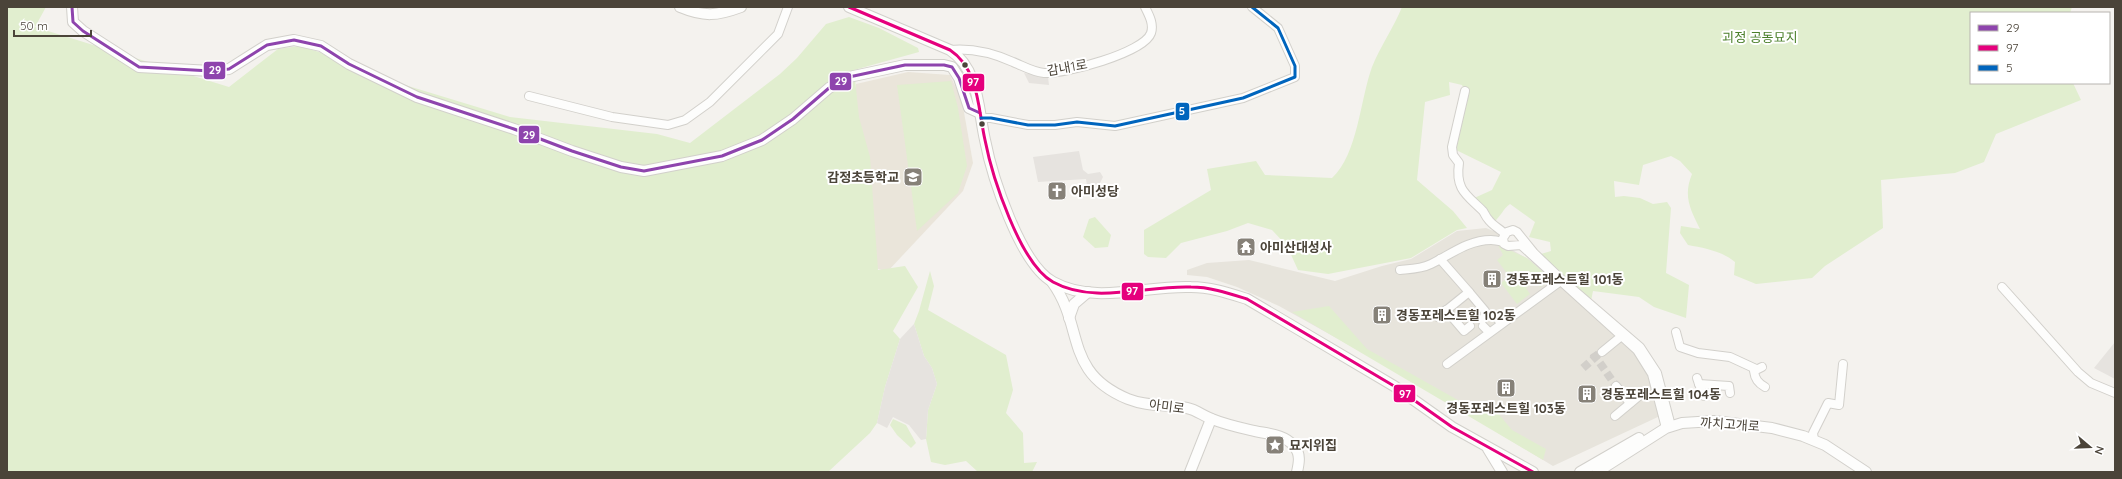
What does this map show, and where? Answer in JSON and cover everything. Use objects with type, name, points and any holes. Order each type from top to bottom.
[{"type":"street","points":[[72,7],[73,22],[83,31],[138,67],[211,71],[229,69],[267,45],[294,40],[321,46],[349,64],[417,97],[514,128],[579,153],[621,167],[644,171],[722,156],[762,140],[793,119],[829,88],[849,77],[905,65],[944,65],[952,67],[959,78],[969,108],[980,116],[1028,125],[1077,122],[1115,126],[1236,100],[1295,77],[1295,66],[1278,28],[1252,7]]},
{"type":"street","points":[[680,7],[700,14],[712,15],[741,7]]},
{"type":"street","points":[[529,96],[612,117],[668,125],[686,120],[710,102],[778,34],[788,7]]},
{"type":"street","points":[[849,7],[950,50]]},
{"type":"street","name":"감내1로","points":[[950,50],[964,48],[987,53],[1045,73],[1058,71],[1110,58],[1145,41],[1151,34],[1152,25],[1145,7]]},
{"type":"street","name":"아미로","points":[[950,50],[958,55],[970,72],[985,141],[1007,213],[1027,254],[1062,295],[1080,356],[1085,366],[1107,387],[1130,400],[1152,406],[1190,408],[1211,419],[1251,430],[1274,434],[1294,446],[1300,458],[1297,472]]},
{"type":"street","points":[[1465,91],[1452,147],[1453,155],[1459,163],[1458,171],[1460,186],[1463,194],[1484,212],[1488,220],[1504,238],[1508,246],[1522,245],[1621,334],[1640,347],[1657,372],[1668,424],[1580,472]]},
{"type":"street","points":[[1400,270],[1416,269],[1479,241],[1504,238],[1510,230],[1517,232],[1534,253],[1560,280]]},
{"type":"street","points":[[1440,259],[1485,312],[1485,327]]},
{"type":"street","points":[[1446,363],[1485,327],[1497,321],[1560,280]]},
{"type":"street","points":[[1052,282],[1072,290],[1088,292],[1191,287],[1226,292],[1246,300],[1394,386],[1452,426],[1533,472]]},
{"type":"street","points":[[2115,388],[2099,382],[2078,367],[2004,285],[2078,372],[2091,382],[2115,393]]},
{"type":"street","points":[[1069,318],[1074,304],[1088,292]]},
{"type":"street","points":[[1438,317],[1469,292]]},
{"type":"street","points":[[1446,310],[1464,331],[1470,326]]},
{"type":"street","points":[[1676,332],[1680,347],[1698,353],[1730,357],[1759,368],[1754,377],[1759,384],[1765,387]]},
{"type":"street","points":[[1600,350],[1621,334]]},
{"type":"street","points":[[1814,440],[1813,433],[1828,403],[1839,405],[1843,364]]},
{"type":"street","points":[[1704,396],[1698,381],[1729,386],[1730,393]]},
{"type":"street","points":[[1616,386],[1630,403]]},
{"type":"street","points":[[1615,416],[1645,391]]},
{"type":"street","points":[[1190,472],[1211,419]]},
{"type":"street","name":"까치고개로","points":[[1596,472],[1668,424],[1714,420],[1772,428],[1814,440],[1848,458],[1866,472]]},
{"type":"street","points":[[1486,445],[1498,462],[1502,472]]},
{"type":"shaded area","name":"감정초등학교","points":[[908,72],[950,75],[962,101],[973,163],[963,191],[887,272],[876,268],[854,129],[856,84]]},
{"type":"shaded area","points":[[1024,73],[1048,77],[1049,85],[1029,83]]},
{"type":"shaded area","points":[[1079,151],[1083,170],[1088,174],[1100,172],[1103,177],[1096,191],[1088,193],[1086,179],[1038,182],[1033,157]]},
{"type":"shaded area","points":[[1486,228],[1501,234],[1509,248],[1533,262],[1634,352],[1649,375],[1660,416],[1553,466],[1399,373],[1279,306],[1237,287],[1207,277],[1187,275],[1187,270],[1207,263],[1249,260],[1335,281],[1382,266],[1411,259],[1457,231]]},
{"type":"shaded area","points":[[914,324],[924,356],[932,368],[937,384],[928,410],[926,439],[921,440],[909,425],[893,417],[887,428],[877,423],[885,387],[900,339]]},
{"type":"shaded area","points":[[2115,342],[2115,379],[2094,368]]},
{"type":"green space","points":[[7,7],[46,7],[35,27],[229,87],[278,49],[299,46],[319,52],[349,68],[510,117],[657,134],[690,143],[780,74],[797,58],[826,24],[849,17],[879,28],[918,48],[919,52],[854,70],[859,117],[870,157],[878,270],[905,266],[918,287],[893,331],[900,339],[885,387],[877,423],[870,433],[828,472],[7,472]]},
{"type":"green space","name":"괴정 공동묘지","points":[[1402,7],[2072,7],[2070,12],[1970,12],[1970,84],[2073,84],[2081,100],[1996,134],[1984,162],[1955,173],[1881,180],[1883,228],[1825,266],[1812,278],[1756,284],[1734,275],[1735,262],[1730,258],[1713,250],[1688,245],[1680,233],[1681,226],[1700,229],[1693,215],[1688,196],[1689,182],[1692,174],[1680,161],[1671,156],[1643,165],[1639,185],[1614,181],[1615,197],[1624,196],[1640,198],[1653,204],[1667,202],[1671,208],[1666,273],[1689,285],[1686,318],[1654,307],[1639,297],[1593,291],[1591,301],[1541,254],[1551,251],[1550,242],[1529,237],[1535,222],[1510,204],[1494,222],[1472,199],[1492,190],[1501,172],[1454,149],[1467,96],[1462,85],[1449,82],[1450,95],[1425,102],[1417,180],[1453,211],[1467,228],[1457,230],[1411,258],[1328,274],[1298,270],[1287,246],[1272,230],[1248,223],[1227,231],[1181,243],[1166,258],[1148,257],[1144,254],[1144,230],[1211,190],[1207,169],[1256,161],[1265,175],[1332,178],[1341,168],[1348,155],[1372,67]]},
{"type":"green space","points":[[951,81],[958,108],[967,166],[958,193],[917,231],[897,85]]},
{"type":"green space","points":[[1095,217],[1111,235],[1108,247],[1095,248],[1083,237],[1089,219]]},
{"type":"green space","points":[[1498,245],[1527,258],[1552,280],[1540,287],[1535,281],[1526,288],[1530,294],[1517,304],[1501,283],[1509,276],[1497,260],[1503,255]]},
{"type":"green space","points":[[930,271],[934,286],[928,310],[1006,355],[1013,390],[1006,413],[1023,433],[1024,463],[1037,462],[1032,472],[978,472],[966,461],[945,465],[931,462],[926,439],[928,410],[937,384],[932,368],[924,356],[914,324]]},
{"type":"green space","points":[[1329,306],[1367,349],[1481,413],[1491,405],[1512,430],[1546,449],[1543,460],[1292,312]]},
{"type":"green space","points":[[893,419],[906,425],[916,443],[911,448],[897,435],[890,425]]},
{"type":"tunnel","points":[[1593,353],[1616,386]]},
{"type":"tunnel","points":[[1583,368],[1599,354]]},
{"type":"transit line","name":"29","points":[[72,7],[73,22],[83,31],[139,67],[211,71],[229,69],[267,45],[294,40],[321,46],[349,64],[417,97],[514,129],[572,151],[621,167],[644,171],[722,156],[762,140],[793,119],[829,88],[849,77],[905,65],[944,65],[952,67],[959,78],[969,108],[980,113]]},
{"type":"transit line","name":"97","points":[[849,7],[950,50],[960,58],[967,68],[976,90],[989,156],[1009,218],[1029,257],[1041,272],[1053,282],[1069,289],[1103,293],[1174,287],[1198,287],[1247,299],[1394,386],[1452,427],[1533,472]]},
{"type":"transit line","name":"5","points":[[981,118],[991,118],[1028,125],[1055,125],[1077,122],[1115,126],[1243,98],[1295,77],[1295,66],[1278,28],[1252,7]]},
{"type":"place","name":"감정초등학교","points":[[913,177]]},
{"type":"place","name":"아미성당","points":[[1057,191]]},
{"type":"place","name":"아미산대성사","points":[[1246,247]]},
{"type":"place","name":"경동포레스트힐 101동","points":[[1492,279]]},
{"type":"place","name":"경동포레스트힐 102동","points":[[1382,315]]},
{"type":"place","name":"경동포레스트힐 103동","points":[[1506,388]]},
{"type":"place","name":"경동포레스트힐 104동","points":[[1587,394]]},
{"type":"place","name":"묘지위집","points":[[1275,445]]}]
